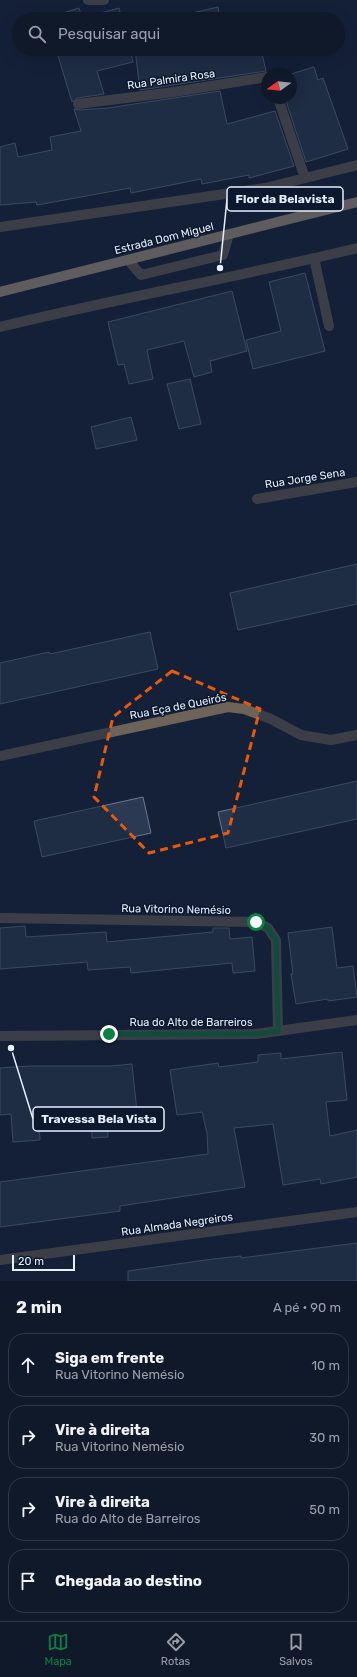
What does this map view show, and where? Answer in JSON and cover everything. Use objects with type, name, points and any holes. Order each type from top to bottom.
[{"type":"main road","name":"Estrada Dom Miguel","points":[[0,292],[357,202]]},
{"type":"street","points":[[88,0],[104,0]]},
{"type":"street","name":"Rua Palmira Rosa","points":[[78,104],[174,92],[261,78]]},
{"type":"street","points":[[280,104],[305,178]]},
{"type":"street","points":[[0,227],[265,188],[357,165]]},
{"type":"street","points":[[128,260],[141,275],[223,255],[229,234]]},
{"type":"street","points":[[0,327],[357,248]]},
{"type":"street","points":[[314,258],[329,326]]},
{"type":"street","name":"Rua Jorge Sena","points":[[257,499],[357,482]]},
{"type":"street","name":"Rua Eça de Queirós","points":[[0,756],[228,707],[244,708],[272,719],[301,735],[331,740],[357,735]]},
{"type":"street","name":"Rua Vitorino Nemésio","points":[[0,918],[256,922],[268,928],[276,940],[278,1031]]},
{"type":"street","name":"Rua do Alto de Barreiros","points":[[0,1036],[256,1034],[357,1020]]},
{"type":"street","name":"Rua Almada Negreiros","points":[[0,1260],[357,1212]]},
{"type":"highlighted area","points":[[172,671],[260,709],[228,833],[149,853],[94,797],[113,717]]},
{"type":"building","points":[[218,7],[219,12],[196,12]]},
{"type":"building","points":[[79,8],[80,12],[66,12]]},
{"type":"building","points":[[119,8],[120,12],[104,12]]},
{"type":"building","points":[[58,56],[132,56],[133,62],[97,71],[104,94],[77,98],[72,102]]},
{"type":"building","points":[[136,56],[263,56],[265,68],[261,68],[261,72],[140,90]]},
{"type":"building","points":[[314,67],[318,80],[323,78],[348,149],[306,162],[287,104],[297,104],[297,72]]},
{"type":"building","points":[[220,91],[227,124],[275,111],[294,166],[249,178],[249,175],[202,184],[201,179],[131,193],[130,188],[37,205],[36,202],[0,205],[0,147],[15,143],[18,157],[52,150],[50,137],[81,131],[74,109],[108,108]]},
{"type":"building","points":[[305,273],[325,351],[253,369],[246,340],[281,331],[269,282]]},
{"type":"building","points":[[232,291],[247,351],[210,361],[212,372],[194,377],[184,341],[147,350],[153,379],[129,384],[124,364],[118,365],[108,322]]},
{"type":"building","points":[[190,379],[201,424],[179,429],[167,384]]},
{"type":"building","points":[[131,417],[137,440],[96,449],[91,427]]},
{"type":"building","points":[[357,564],[357,604],[238,630],[230,593]]},
{"type":"building","points":[[150,632],[158,669],[0,704],[0,663],[49,652],[50,654]]},
{"type":"building","points":[[357,781],[357,819],[226,848],[218,812]]},
{"type":"building","points":[[143,797],[151,833],[42,857],[34,821]]},
{"type":"building","points":[[25,926],[26,937],[106,932],[107,942],[213,932],[213,928],[229,928],[230,939],[252,937],[255,971],[233,973],[232,963],[131,973],[130,967],[88,970],[87,962],[0,969],[0,928]]},
{"type":"building","points":[[332,927],[337,968],[353,966],[357,997],[328,1001],[328,999],[296,1004],[291,974],[293,974],[288,933]]},
{"type":"building","points":[[342,1052],[347,1100],[326,1102],[330,1136],[357,1130],[357,1177],[321,1184],[320,1179],[283,1185],[273,1124],[234,1128],[245,1187],[120,1206],[120,1211],[0,1227],[0,1182],[208,1154],[207,1133],[202,1112],[177,1115],[170,1070],[218,1063],[219,1067],[258,1062],[258,1055],[281,1053],[281,1059]]},
{"type":"building","points":[[132,1064],[137,1112],[107,1115],[108,1137],[92,1138],[91,1113],[38,1113],[40,1140],[13,1142],[11,1114],[0,1115],[0,1068],[30,1066],[111,1066]]},
{"type":"building","points":[[357,1243],[357,1281],[128,1281],[128,1271],[213,1259],[241,1256],[241,1258]]},
{"type":"place","name":"Flor da Belavista","points":[[220,268]]},
{"type":"place","name":"Travessa Bela Vista","points":[[11,1048]]},
{"type":"route","points":[[109,1034],[256,1034],[278,1031],[276,940],[268,928],[256,922]]}]
